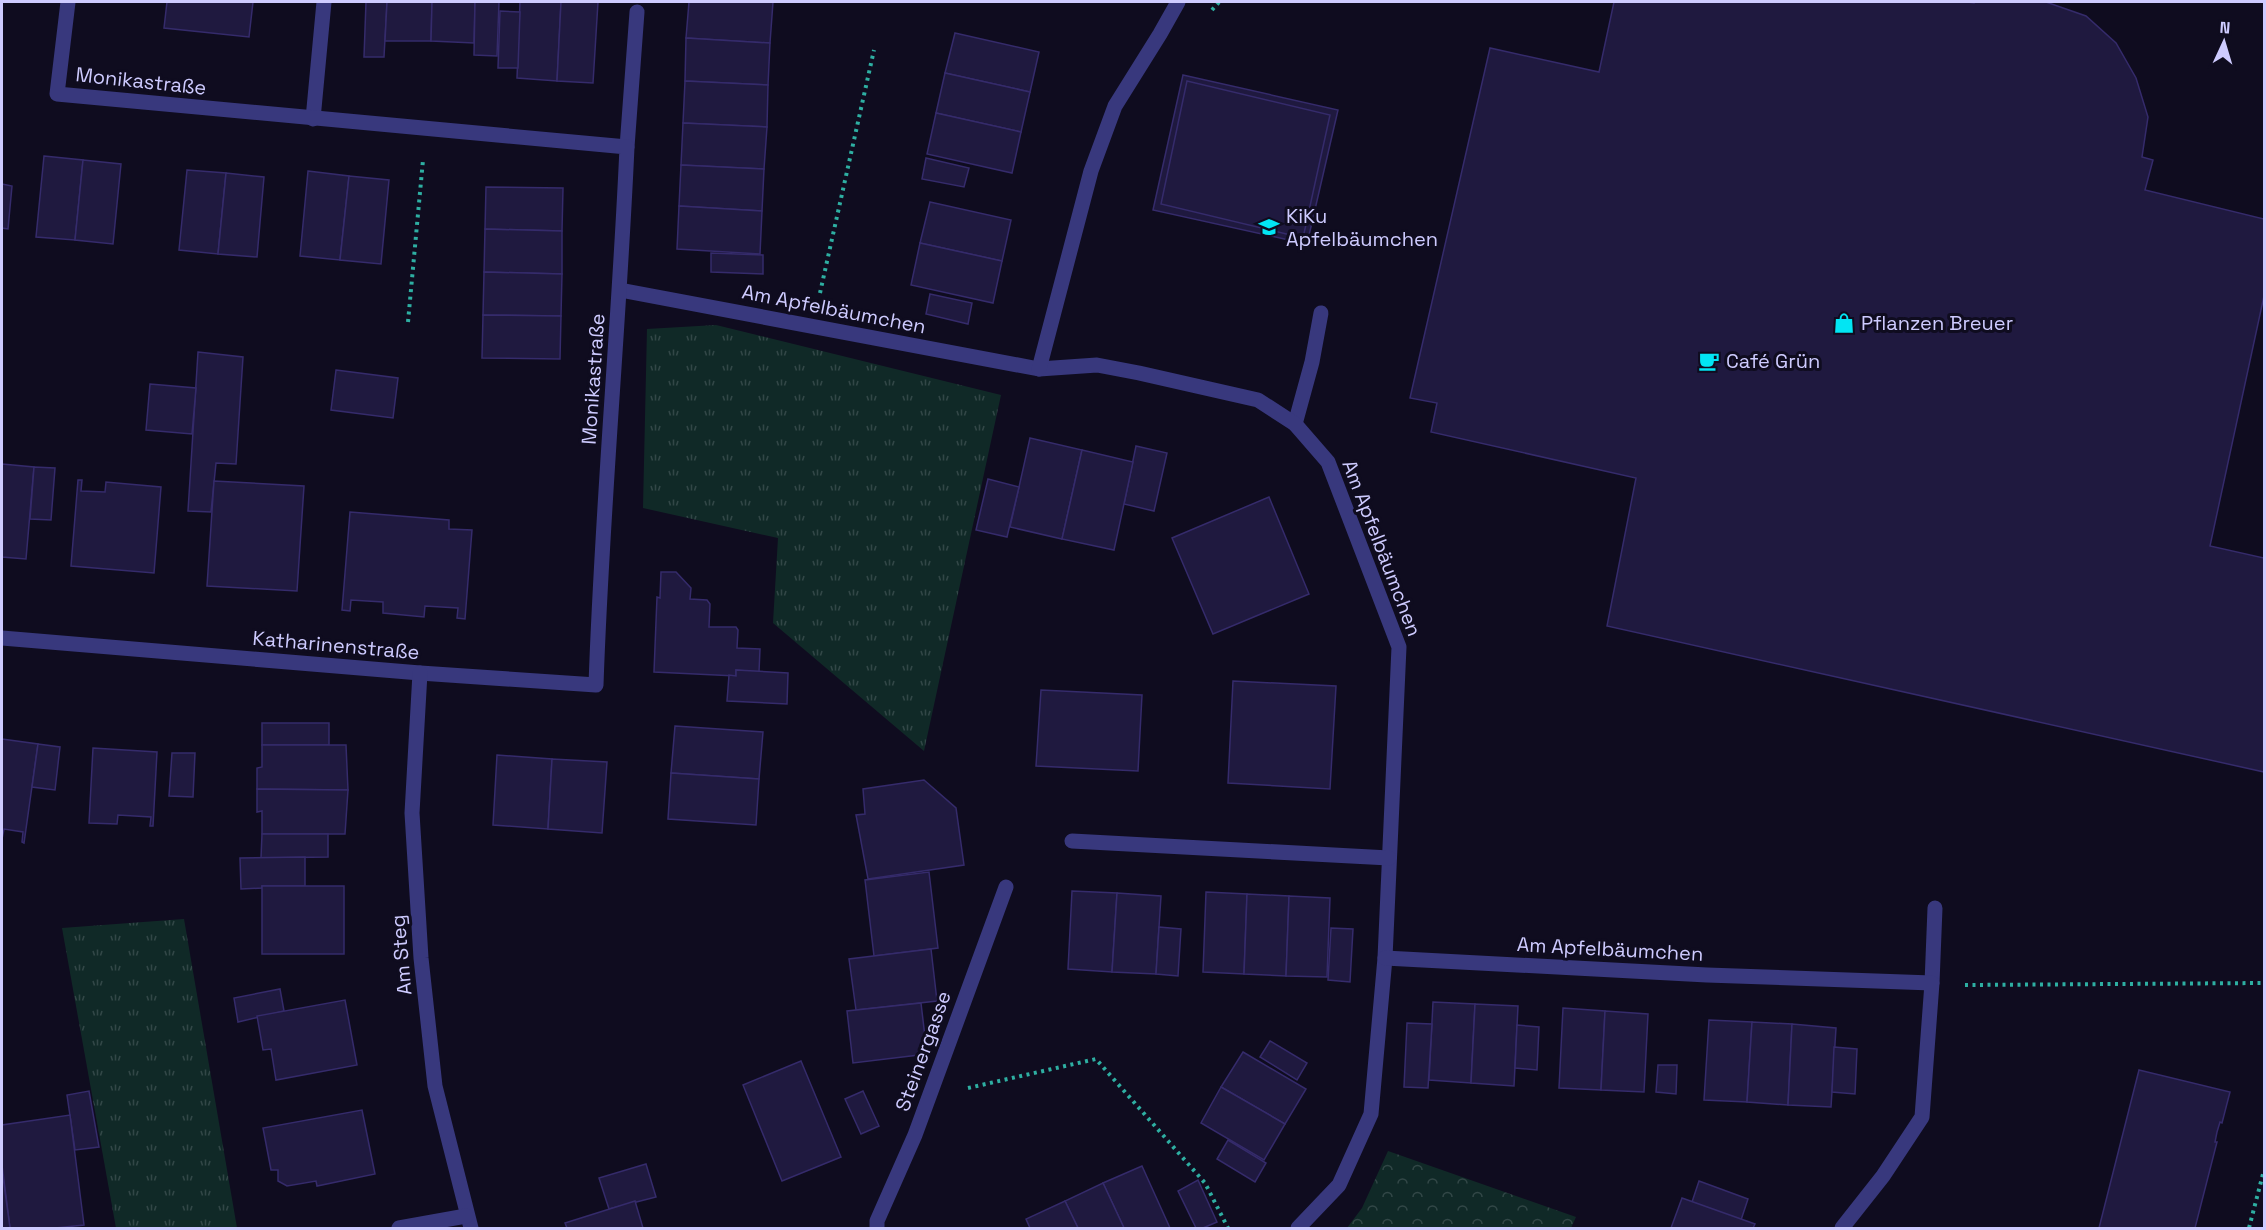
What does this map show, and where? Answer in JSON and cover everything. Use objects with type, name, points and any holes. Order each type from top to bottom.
[{"type":"street","name":"Monikastraße","points":[[68,2],[57,94],[627,147]]},
{"type":"street","points":[[313,119],[324,2]]},
{"type":"street","points":[[1039,369],[1091,171],[1115,106],[1178,2]]},
{"type":"street","name":"Monikastraße","points":[[598,613],[637,12]]},
{"type":"street","name":"Am Apfelbäumchen","points":[[620,290],[1039,369],[1097,365],[1139,373],[1258,400],[1295,424],[1328,462],[1399,647],[1385,958],[1707,975],[1932,983]]},
{"type":"street","points":[[1295,424],[1312,362],[1321,313]]},
{"type":"street","name":"Katharinenstraße","points":[[2,638],[420,673],[596,685],[598,613]]},
{"type":"street","name":"Am Steg","points":[[420,673],[412,813],[421,958],[435,1086],[469,1222]]},
{"type":"street","points":[[1072,841],[1389,858]]},
{"type":"street","name":"Steinergasse","points":[[877,1228],[877,1221],[915,1135],[1006,886]]},
{"type":"street","points":[[1842,1228],[1883,1176],[1922,1117],[1935,908]]},
{"type":"street","points":[[1298,1228],[1340,1185],[1371,1114],[1385,958]]},
{"type":"street","points":[[399,1228],[469,1222]]},
{"type":"path","points":[[813,326],[874,50]]},
{"type":"path","points":[[408,322],[426,130]]},
{"type":"path","points":[[1932,983],[1974,986],[2265,983]]},
{"type":"path","points":[[963,1089],[1096,1059],[1205,1183],[1228,1228]]},
{"type":"path","points":[[2249,1228],[2265,1170]]},
{"type":"green space","points":[[716,325],[1001,395],[924,751],[773,623],[778,538],[643,508],[647,329]]},
{"type":"green space","points":[[184,919],[237,1228],[116,1228],[62,928]]},
{"type":"green space","points":[[1388,1151],[1576,1217],[1571,1228],[1347,1228],[1362,1208]]},
{"type":"building","points":[[167,2],[253,2],[249,37],[164,28]]},
{"type":"building","points":[[366,2],[387,2],[384,57],[364,57]]},
{"type":"building","points":[[387,2],[432,2],[431,41],[385,41]]},
{"type":"building","points":[[432,2],[475,2],[474,43],[431,41]]},
{"type":"building","points":[[475,2],[499,2],[497,56],[474,55]]},
{"type":"building","points":[[520,2],[561,2],[557,81],[517,78]]},
{"type":"building","points":[[561,2],[598,2],[593,83],[557,81]]},
{"type":"building","points":[[689,2],[773,2],[770,43],[686,38]]},
{"type":"building","points":[[1614,2],[2046,2],[2086,16],[2116,43],[2136,78],[2148,117],[2142,157],[2153,160],[2145,190],[2264,219],[2264,296],[2210,546],[2264,558],[2264,772],[1607,626],[1636,478],[1431,432],[1437,403],[1410,398],[1490,48],[1599,72]]},
{"type":"building","points":[[500,11],[520,12],[518,68],[498,68]]},
{"type":"building","points":[[955,33],[1039,52],[1030,92],[945,73]]},
{"type":"building","points":[[686,38],[770,43],[768,85],[685,81]]},
{"type":"building","points":[[945,73],[1030,92],[1021,132],[936,113]]},
{"type":"building","points":[[1183,75],[1338,110],[1307,244],[1153,210]]},
{"type":"building","points":[[685,81],[768,85],[767,127],[683,123]]},
{"type":"building","points":[[1187,81],[1330,115],[1303,238],[1161,204]]},
{"type":"building","points":[[936,113],[1021,132],[1012,173],[927,154]]},
{"type":"building","points":[[683,123],[767,127],[764,169],[681,165]]},
{"type":"building","points":[[44,156],[83,160],[75,240],[36,237]]},
{"type":"building","points":[[926,158],[969,168],[964,187],[922,179]]},
{"type":"building","points":[[83,160],[121,164],[113,244],[75,240]]},
{"type":"building","points":[[681,165],[764,169],[762,211],[679,206]]},
{"type":"building","points":[[187,170],[226,173],[218,254],[179,250]]},
{"type":"building","points":[[308,171],[349,176],[340,260],[300,256]]},
{"type":"building","points":[[226,173],[264,177],[257,257],[218,254]]},
{"type":"building","points":[[349,176],[389,180],[381,264],[340,260]]},
{"type":"building","points":[[2,184],[12,186],[8,229],[2,228]]},
{"type":"building","points":[[486,187],[563,188],[562,231],[485,229]]},
{"type":"building","points":[[930,202],[1011,220],[1002,261],[920,243]]},
{"type":"building","points":[[679,206],[762,211],[760,254],[677,249]]},
{"type":"building","points":[[485,229],[562,231],[562,274],[484,272]]},
{"type":"building","points":[[920,243],[1002,261],[993,303],[911,285]]},
{"type":"building","points":[[711,253],[763,255],[763,274],[711,272]]},
{"type":"building","points":[[484,272],[562,274],[561,316],[483,315]]},
{"type":"building","points":[[930,294],[972,303],[968,324],[926,314]]},
{"type":"building","points":[[483,315],[561,316],[560,359],[482,358]]},
{"type":"building","points":[[198,352],[243,357],[236,464],[216,463],[211,512],[188,511]]},
{"type":"building","points":[[336,370],[398,378],[393,418],[331,410]]},
{"type":"building","points":[[150,384],[196,388],[192,434],[146,430]]},
{"type":"building","points":[[1030,438],[1082,450],[1062,539],[1010,527]]},
{"type":"building","points":[[1136,446],[1167,453],[1154,511],[1124,504]]},
{"type":"building","points":[[1082,450],[1133,462],[1114,550],[1062,539]]},
{"type":"building","points":[[2,464],[34,467],[26,559],[2,557]]},
{"type":"building","points":[[34,467],[55,468],[51,520],[30,519]]},
{"type":"building","points":[[988,479],[1019,487],[1007,537],[976,530]]},
{"type":"building","points":[[78,480],[82,480],[81,491],[105,492],[106,482],[161,487],[154,573],[71,566]]},
{"type":"building","points":[[214,481],[304,486],[297,591],[207,586]]},
{"type":"building","points":[[1269,497],[1309,594],[1213,634],[1172,538]]},
{"type":"building","points":[[350,512],[449,520],[449,529],[472,530],[465,619],[457,618],[458,608],[425,606],[424,617],[383,613],[383,602],[351,600],[350,611],[342,610]]},
{"type":"building","points":[[661,572],[676,572],[691,588],[690,599],[707,600],[710,604],[709,627],[736,627],[738,630],[737,648],[760,649],[759,672],[736,670],[736,676],[654,672],[657,597],[660,598]]},
{"type":"building","points":[[736,670],[788,673],[787,704],[727,701],[729,675],[736,676]]},
{"type":"building","points":[[1233,681],[1336,686],[1330,789],[1228,783]]},
{"type":"building","points":[[1041,690],[1142,695],[1138,771],[1036,766]]},
{"type":"building","points":[[262,723],[329,723],[329,745],[262,745]]},
{"type":"building","points":[[675,726],[763,732],[759,779],[671,773]]},
{"type":"building","points":[[2,739],[38,744],[24,843],[22,842],[23,832],[4,829],[2,839]]},
{"type":"building","points":[[38,744],[60,747],[55,790],[32,787]]},
{"type":"building","points":[[262,745],[346,745],[348,790],[257,789],[257,768],[262,767]]},
{"type":"building","points":[[93,748],[157,752],[153,826],[150,826],[151,817],[118,815],[117,824],[89,823]]},
{"type":"building","points":[[172,753],[195,753],[193,797],[169,796]]},
{"type":"building","points":[[497,755],[552,759],[548,829],[493,825]]},
{"type":"building","points":[[552,759],[607,762],[602,833],[548,829]]},
{"type":"building","points":[[671,773],[759,779],[756,825],[668,819]]},
{"type":"building","points":[[924,780],[956,808],[964,865],[868,879],[856,815],[865,814],[863,789]]},
{"type":"building","points":[[257,789],[348,790],[345,834],[262,834],[262,811],[257,812]]},
{"type":"building","points":[[262,834],[328,834],[328,857],[261,858]]},
{"type":"building","points":[[305,857],[305,886],[262,886],[262,888],[241,889],[240,858]]},
{"type":"building","points":[[929,872],[938,948],[874,956],[865,880]]},
{"type":"building","points":[[262,886],[344,886],[344,954],[262,954]]},
{"type":"building","points":[[1072,891],[1117,893],[1112,972],[1068,969]]},
{"type":"building","points":[[1206,892],[1247,894],[1244,974],[1203,972]]},
{"type":"building","points":[[1117,893],[1161,896],[1156,974],[1112,972]]},
{"type":"building","points":[[1247,894],[1289,896],[1286,976],[1244,974]]},
{"type":"building","points":[[1289,896],[1330,898],[1327,977],[1286,976]]},
{"type":"building","points":[[1159,927],[1181,929],[1178,976],[1156,974]]},
{"type":"building","points":[[1331,928],[1353,929],[1350,982],[1328,980]]},
{"type":"building","points":[[931,949],[937,1001],[856,1010],[849,959]]},
{"type":"building","points":[[280,989],[284,1011],[238,1022],[234,998]]},
{"type":"building","points":[[345,1000],[357,1065],[276,1080],[271,1049],[263,1050],[257,1016]]},
{"type":"building","points":[[1433,1002],[1475,1004],[1471,1083],[1429,1080]]},
{"type":"building","points":[[921,1003],[927,1054],[853,1063],[847,1011]]},
{"type":"building","points":[[1475,1004],[1518,1006],[1514,1086],[1471,1083]]},
{"type":"building","points":[[1563,1008],[1605,1011],[1601,1090],[1559,1088]]},
{"type":"building","points":[[1605,1011],[1648,1014],[1644,1092],[1601,1090]]},
{"type":"building","points":[[1709,1020],[1752,1022],[1747,1102],[1704,1100]]},
{"type":"building","points":[[1752,1022],[1792,1024],[1788,1105],[1747,1102]]},
{"type":"building","points":[[1407,1023],[1432,1024],[1428,1088],[1404,1087]]},
{"type":"building","points":[[1792,1024],[1836,1028],[1831,1107],[1788,1105]]},
{"type":"building","points":[[1517,1025],[1539,1027],[1537,1070],[1515,1068]]},
{"type":"building","points":[[1270,1041],[1307,1063],[1297,1080],[1260,1057]]},
{"type":"building","points":[[1834,1047],[1857,1049],[1855,1094],[1832,1092]]},
{"type":"building","points":[[1243,1052],[1306,1089],[1285,1124],[1221,1087]]},
{"type":"building","points":[[801,1061],[841,1157],[782,1181],[743,1085]]},
{"type":"building","points":[[1658,1065],[1677,1065],[1676,1094],[1656,1092]]},
{"type":"building","points":[[2139,1070],[2230,1092],[2222,1123],[2220,1122],[2217,1132],[2215,1142],[2217,1142],[2195,1228],[2099,1228]]},
{"type":"building","points":[[1221,1087],[1285,1124],[1264,1160],[1201,1123]]},
{"type":"building","points":[[89,1091],[99,1147],[75,1150],[67,1095]]},
{"type":"building","points":[[863,1091],[879,1126],[861,1134],[845,1099]]},
{"type":"building","points":[[362,1110],[375,1174],[317,1186],[316,1181],[287,1186],[278,1181],[278,1170],[271,1170],[263,1128]]},
{"type":"building","points":[[70,1115],[84,1225],[55,1228],[10,1228],[2,1165],[2,1125]]},
{"type":"building","points":[[1228,1140],[1266,1163],[1255,1182],[1217,1159]]},
{"type":"building","points":[[646,1164],[656,1197],[609,1209],[599,1178]]},
{"type":"building","points":[[1142,1166],[1170,1228],[1124,1228],[1103,1183]]},
{"type":"building","points":[[3,1177],[10,1228],[2,1228]]},
{"type":"building","points":[[1198,1180],[1217,1222],[1203,1228],[1196,1228],[1178,1191]]},
{"type":"building","points":[[1699,1181],[1748,1199],[1741,1220],[1692,1202]]},
{"type":"building","points":[[1103,1183],[1124,1228],[1078,1228],[1065,1201]]},
{"type":"building","points":[[1682,1198],[1755,1224],[1753,1228],[1671,1228]]},
{"type":"building","points":[[635,1201],[643,1228],[567,1228],[565,1223]]},
{"type":"building","points":[[1065,1201],[1078,1228],[1030,1228],[1026,1219]]},
{"type":"place","name":"KiKu Apfelbäumchen","points":[[1269,227]]},
{"type":"place","name":"Pflanzen Breuer","points":[[1844,323]]},
{"type":"place","name":"Café Grün","points":[[1709,361]]}]
